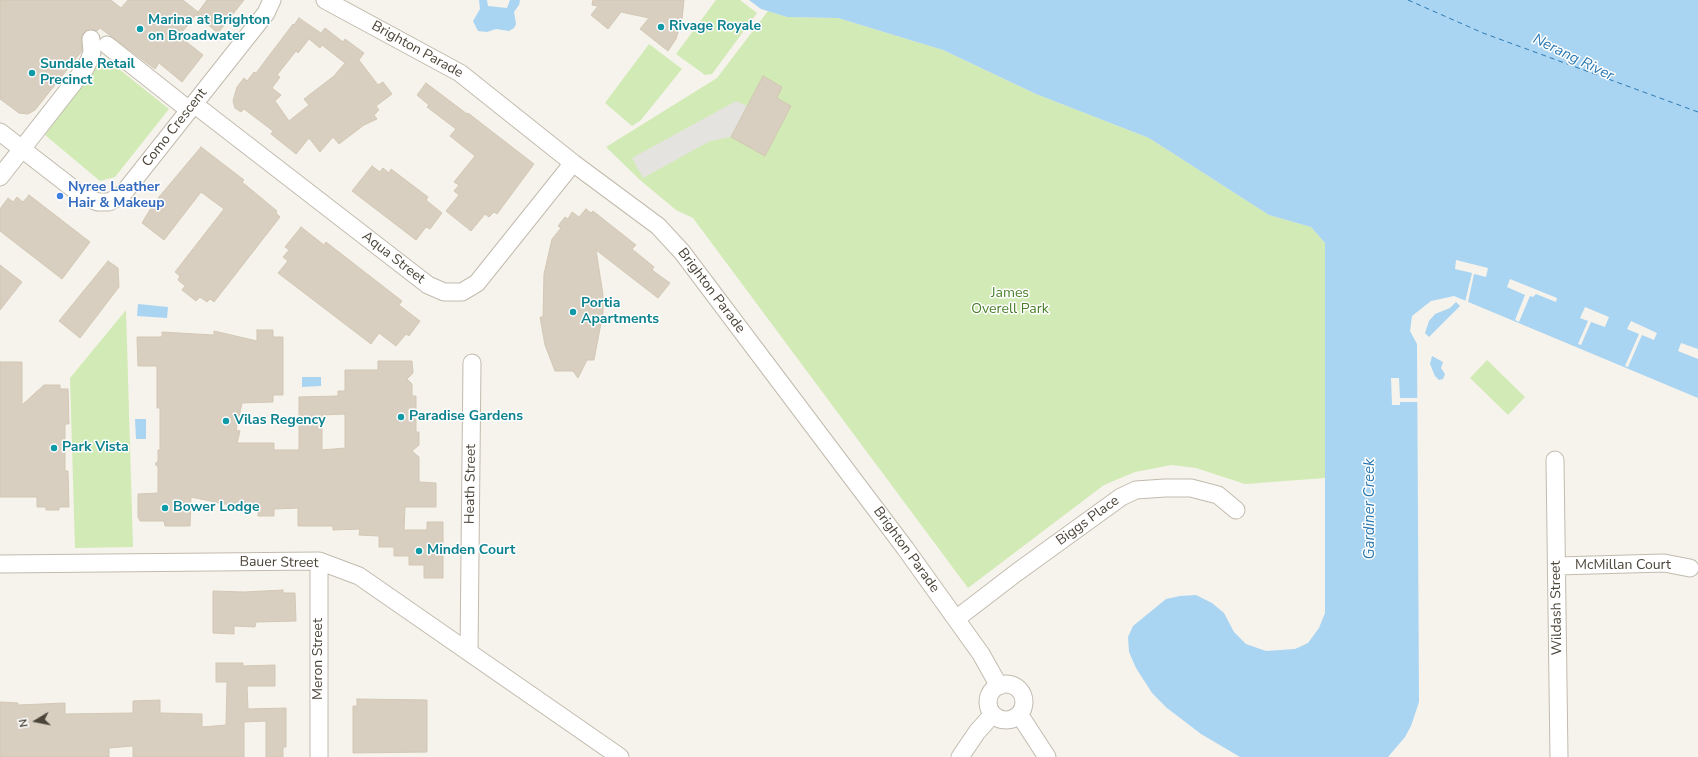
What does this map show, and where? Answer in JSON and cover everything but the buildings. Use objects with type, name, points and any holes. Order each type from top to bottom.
[{"type":"street","name":"Como Crescent","points":[[0,132],[84,197],[98,202],[109,202],[122,195],[266,13],[272,0]]},
{"type":"street","name":"Brighton Parade","points":[[325,0],[460,73],[573,163],[658,226],[682,252],[905,548],[981,654],[1000,686]]},
{"type":"street","points":[[0,177],[81,62],[88,43]]},
{"type":"street","name":"Aqua Street","points":[[107,45],[192,107],[428,285],[444,292],[462,292],[477,283],[573,163]]},
{"type":"street","name":"Heath Street","points":[[468,652],[472,363]]},
{"type":"street","name":"Wildash Street","points":[[1554,460],[1557,566],[1559,757]]},
{"type":"street","name":"Biggs Place","points":[[956,619],[1016,573],[1121,497],[1136,490],[1191,488],[1218,496],[1236,510]]},
{"type":"street","name":"Bauer Street","points":[[0,564],[319,561],[359,576],[620,757]]},
{"type":"street","name":"Meron Street","points":[[319,561],[319,757]]},
{"type":"street","name":"McMillan Court","points":[[1557,566],[1664,563],[1690,568]]},
{"type":"street","points":[[1011,685],[1021,692],[1024,703],[1019,714],[1006,719],[993,714],[990,708],[989,700],[992,691],[1000,686],[1011,685]]},
{"type":"street","points":[[960,757],[977,732],[993,714]]},
{"type":"street","points":[[1019,714],[1047,757]]},
{"type":"green space","points":[[716,0],[740,0],[757,13],[712,74],[705,75],[676,54]]},
{"type":"green space","name":"James Overell Park","points":[[768,11],[787,17],[838,18],[943,50],[1036,94],[1149,138],[1269,215],[1311,227],[1325,243],[1325,478],[1245,484],[1196,468],[1171,465],[1135,472],[1104,485],[968,588],[693,218],[676,210],[640,180],[606,147],[717,78]]},
{"type":"green space","points":[[649,44],[682,69],[641,120],[632,126],[605,103]]},
{"type":"green space","points":[[99,61],[109,61],[169,109],[115,177],[100,181],[45,135]]},
{"type":"green space","points":[[126,310],[133,547],[75,548],[70,378]]},
{"type":"green space","points":[[1487,360],[1525,397],[1508,415],[1470,378]]},
{"type":"shaded area","points":[[736,101],[747,106],[731,137],[710,141],[643,178],[632,158]]},
{"type":"water","points":[[479,0],[487,0],[488,6],[507,8],[510,0],[520,0],[519,5],[514,12],[516,24],[514,28],[509,31],[496,29],[487,32],[478,31],[473,21],[480,9]]},
{"type":"water","points":[[749,0],[1698,0],[1698,398],[1454,296],[1431,301],[1412,316],[1410,331],[1417,344],[1419,702],[1411,726],[1405,737],[1388,757],[1240,757],[1201,734],[1167,708],[1152,693],[1136,668],[1129,652],[1128,637],[1133,626],[1166,599],[1196,595],[1212,603],[1224,613],[1234,632],[1246,644],[1266,651],[1295,649],[1308,643],[1319,628],[1325,613],[1325,243],[1311,227],[1269,215],[1149,138],[1036,94],[943,50],[838,18],[787,17],[761,9]]},
{"type":"water","points":[[1456,302],[1460,306],[1429,337],[1425,333],[1429,321],[1435,314],[1450,308]]},
{"type":"water","points":[[138,304],[168,307],[167,318],[137,316]]},
{"type":"water","points":[[1432,356],[1443,362],[1441,368],[1445,374],[1443,379],[1439,380],[1435,376],[1430,364]]},
{"type":"water","points":[[302,377],[321,377],[321,386],[302,387]]},
{"type":"water","points":[[135,419],[146,419],[146,439],[136,439]]},
{"type":"pier","points":[[1456,260],[1488,268],[1486,277],[1474,274],[1468,302],[1465,302],[1472,273],[1455,269]]},
{"type":"pier","points":[[1510,279],[1557,298],[1556,302],[1536,294],[1533,297],[1530,296],[1519,322],[1515,320],[1525,295],[1507,287]]},
{"type":"pier","points":[[1585,307],[1609,317],[1605,327],[1591,322],[1581,345],[1578,344],[1588,321],[1580,318]]},
{"type":"pier","points":[[1631,321],[1657,333],[1654,340],[1642,335],[1628,367],[1625,366],[1639,334],[1627,329]]},
{"type":"pier","points":[[1681,343],[1698,349],[1698,359],[1678,351]]},
{"type":"pier","points":[[1391,378],[1399,378],[1400,398],[1419,398],[1419,402],[1400,402],[1400,405],[1392,405]]},
{"type":"ferry route","points":[[1408,0],[1483,33],[1698,112]]},
{"type":"place","name":"Rivage Royale","points":[[661,27]]},
{"type":"place","name":"Marina at Brighton on Broadwater","points":[[140,29]]},
{"type":"place","name":"Sundale Retail Precinct","points":[[32,73]]},
{"type":"place","name":"Nyree Leather Hair & Makeup","points":[[60,196]]},
{"type":"place","name":"Portia Apartments","points":[[573,312]]},
{"type":"place","name":"Paradise Gardens","points":[[401,417]]},
{"type":"place","name":"Vilas Regency","points":[[226,421]]},
{"type":"place","name":"Park Vista","points":[[54,448]]},
{"type":"place","name":"Bower Lodge","points":[[165,508]]},
{"type":"place","name":"Minden Court","points":[[419,551]]},
{"type":"water label","name":"Nerang River","points":[[1573,58]]},
{"type":"water label","name":"Gardiner Creek","points":[[1370,509]]}]
